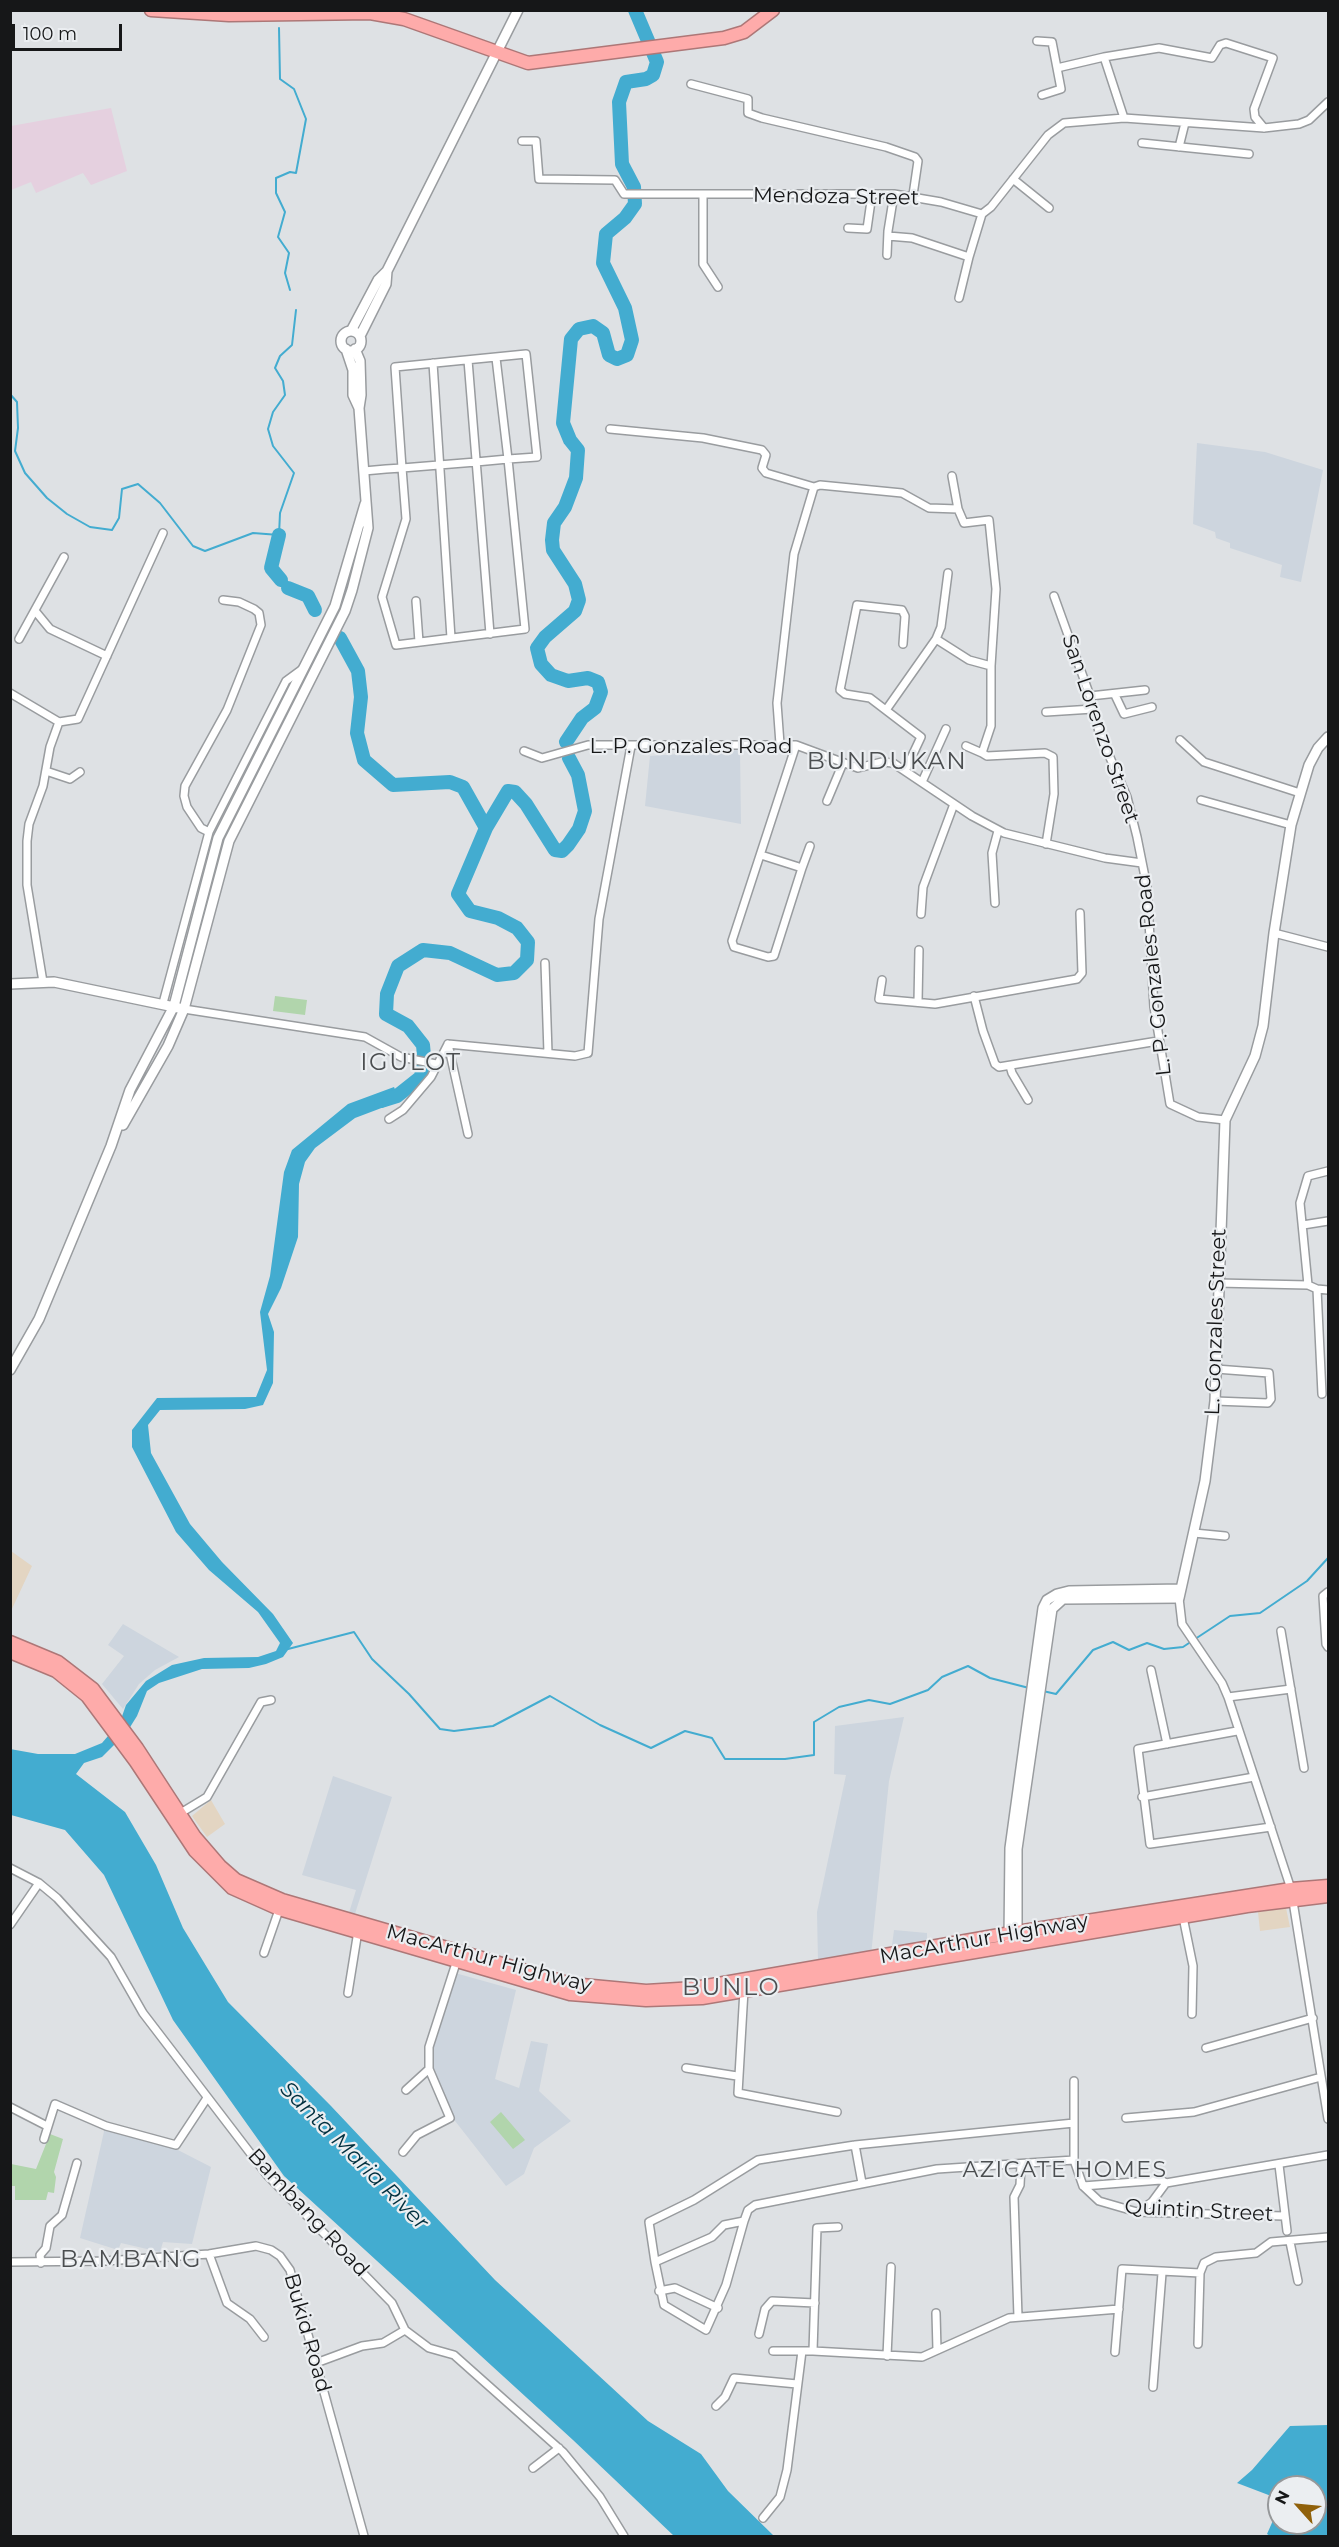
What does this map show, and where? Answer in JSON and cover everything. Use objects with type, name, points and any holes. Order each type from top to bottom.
[{"type":"highway","points":[[151,10],[229,15],[370,13],[404,20],[520,62],[539,63],[634,48],[724,38],[744,32],[773,10]]},
{"type":"highway","name":"MacArthur Highway","points":[[10,1642],[47,1656],[70,1670],[93,1689],[102,1708],[134,1750],[176,1816],[209,1854],[236,1880],[281,1905],[458,1956],[571,1984],[607,1990],[743,1985],[1292,1894],[1329,1896]]},
{"type":"highway","name":"MacArthur Highway","points":[[10,1652],[56,1671],[102,1708]]},
{"type":"highway","name":"MacArthur Highway","points":[[1013,1939],[1184,1917],[1329,1886]]},
{"type":"main road","points":[[351,349],[342,344],[342,338],[355,334],[386,284],[387,271],[518,10]]},
{"type":"main road","points":[[351,349],[360,342],[355,334]]},
{"type":"main road","points":[[111,1146],[168,1047],[184,1009],[229,841],[345,611],[368,528],[359,408],[353,395],[351,349]]},
{"type":"main road","points":[[10,1370],[39,1319],[111,1146],[130,1090],[174,1006],[218,838],[335,606],[365,504]]},
{"type":"main road","points":[[335,606],[345,611]]},
{"type":"main road","points":[[316,643],[326,648]]},
{"type":"main road","name":"L. Gonzales Street","points":[[1180,1593],[1205,1480],[1215,1401],[1217,1282],[1225,1120],[1251,1066],[1260,1036],[1291,825],[1300,793],[1318,748],[1329,737]]},
{"type":"main road","points":[[10,984],[43,982],[163,1003],[184,1009]]},
{"type":"main road","points":[[1013,1939],[1017,1849],[1043,1608],[1047,1600],[1057,1593],[1180,1593]]},
{"type":"street","points":[[1037,41],[1052,42],[1061,89],[1042,95]]},
{"type":"street","points":[[1057,68],[1159,48],[1212,58],[1224,43],[1269,56],[1273,63],[1254,109],[1255,117],[1264,128]]},
{"type":"street","points":[[1104,57],[1124,118]]},
{"type":"street","points":[[691,84],[748,99],[748,113],[762,118],[885,147],[915,157],[918,161],[913,195]]},
{"type":"street","points":[[959,298],[982,214],[991,207],[1055,128],[1064,123],[1124,118],[1264,128],[1299,124],[1309,120],[1329,102]]},
{"type":"street","points":[[1179,147],[1185,123]]},
{"type":"street","name":"Mendoza Street","points":[[522,141],[536,141],[539,178],[615,180],[627,194],[913,195],[982,214]]},
{"type":"street","points":[[1142,143],[1249,154]]},
{"type":"street","points":[[1013,179],[1048,208]]},
{"type":"street","points":[[848,228],[867,229],[872,194]]},
{"type":"street","points":[[887,255],[894,194]]},
{"type":"street","points":[[703,195],[703,264],[718,286]]},
{"type":"street","points":[[888,236],[912,238],[969,257]]},
{"type":"street","points":[[364,471],[402,468],[440,465],[476,462],[508,459],[537,457],[526,354],[395,367],[402,468],[406,519],[382,597],[396,645],[525,630],[508,459],[496,358]]},
{"type":"street","points":[[468,360],[490,634]]},
{"type":"street","points":[[433,363],[451,638]]},
{"type":"street","points":[[610,429],[703,438],[762,450],[766,455],[762,466],[764,472],[814,487],[820,485],[902,493],[929,508],[958,509]]},
{"type":"street","points":[[952,476],[958,509],[964,523],[987,519],[991,524],[996,589],[991,666],[991,726],[982,753]]},
{"type":"street","points":[[780,744],[777,703],[794,554],[814,487]]},
{"type":"street","points":[[10,693],[60,722],[78,719],[163,533]]},
{"type":"street","points":[[19,639],[36,612],[64,557]]},
{"type":"street","points":[[886,710],[936,639],[941,627],[948,573]]},
{"type":"street","name":"San Lorenzo Street","points":[[1054,596],[1090,696],[1099,732],[1127,797],[1142,863]]},
{"type":"street","points":[[209,832],[201,828],[187,807],[184,796],[185,786],[227,710],[261,625],[259,613],[254,609],[239,602],[223,600]]},
{"type":"street","points":[[416,601],[419,642]]},
{"type":"street","points":[[903,644],[905,616],[902,610],[861,604],[855,607],[840,690],[844,694],[870,698],[921,737],[905,771]]},
{"type":"street","points":[[36,612],[50,629],[107,656]]},
{"type":"street","points":[[936,639],[969,660],[991,666]]},
{"type":"street","points":[[163,1003],[209,832],[286,681],[303,668]]},
{"type":"street","points":[[1090,696],[1145,690]]},
{"type":"street","points":[[1115,695],[1124,714],[1152,708]]},
{"type":"street","points":[[1046,712],[1093,709]]},
{"type":"street","points":[[43,982],[27,885],[27,841],[29,825],[60,722]]},
{"type":"street","points":[[922,782],[946,729]]},
{"type":"street","points":[[1180,740],[1204,762],[1300,793]]},
{"type":"street","name":"L. P. Gonzales Road","points":[[524,751],[542,758],[588,745],[796,745],[858,768],[882,762],[893,763],[998,831],[1105,858],[1142,863],[1147,887],[1158,1041],[1170,1104],[1198,1117],[1225,1120]]},
{"type":"street","points":[[796,745],[732,943],[736,948],[768,957],[774,956],[810,846]]},
{"type":"street","points":[[448,1044],[584,1056],[588,1051],[599,920],[631,746]]},
{"type":"street","points":[[966,747],[987,756],[1045,753],[1053,757],[1054,794],[1046,844]]},
{"type":"street","points":[[827,801],[843,763]]},
{"type":"street","points":[[46,771],[70,779],[80,772]]},
{"type":"street","points":[[1201,800],[1291,825]]},
{"type":"street","points":[[921,914],[923,887],[954,804]]},
{"type":"street","points":[[995,903],[992,853],[998,831]]},
{"type":"street","points":[[761,855],[802,868]]},
{"type":"street","points":[[882,980],[879,999],[935,1004],[1079,978],[1082,973],[1080,913]]},
{"type":"street","points":[[1274,933],[1329,947]]},
{"type":"street","points":[[918,950],[918,1002]]},
{"type":"street","points":[[545,963],[548,1053]]},
{"type":"street","points":[[974,996],[995,1064],[999,1067],[1158,1041]]},
{"type":"street","points":[[184,1009],[365,1037],[412,1060],[436,1064]]},
{"type":"street","points":[[388,1119],[403,1110],[431,1077],[448,1044]]},
{"type":"street","points":[[448,1044],[468,1134]]},
{"type":"street","points":[[1010,1066],[1028,1100]]},
{"type":"street","points":[[1308,1285],[1300,1203],[1305,1179],[1310,1174],[1329,1171]]},
{"type":"street","points":[[1303,1225],[1329,1221]]},
{"type":"street","points":[[1217,1282],[1308,1285],[1317,1289],[1329,1290]]},
{"type":"street","points":[[1317,1289],[1322,1394]]},
{"type":"street","points":[[1215,1401],[1268,1403],[1271,1399],[1269,1373],[1216,1369]]},
{"type":"street","points":[[1194,1533],[1225,1536]]},
{"type":"street","points":[[1329,1592],[1323,1596],[1326,1644],[1329,1647]]},
{"type":"street","name":"L. Gonzales Street","points":[[1180,1593],[1182,1624],[1222,1683],[1228,1697],[1237,1731],[1292,1894]]},
{"type":"street","points":[[1281,1631],[1304,1768]]},
{"type":"street","points":[[1151,1670],[1167,1744]]},
{"type":"street","points":[[1228,1697],[1291,1689]]},
{"type":"street","points":[[176,1816],[207,1797],[261,1702],[271,1700]]},
{"type":"street","points":[[1237,1731],[1137,1750],[1142,1797],[1151,1845],[1271,1827]]},
{"type":"street","points":[[1142,1797],[1254,1777]]},
{"type":"street","name":"Bambang Road","points":[[10,1868],[39,1883],[57,1898],[111,1957],[143,2013],[267,2175],[392,2303],[405,2330],[429,2348],[454,2355],[559,2448],[600,2497],[624,2536]]},
{"type":"street","points":[[10,1924],[39,1883]]},
{"type":"street","points":[[1292,1894],[1329,2119]]},
{"type":"street","points":[[264,1953],[281,1905]]},
{"type":"street","points":[[1184,1917],[1193,1966],[1192,2014]]},
{"type":"street","points":[[348,1993],[359,1929]]},
{"type":"street","points":[[403,2152],[417,2135],[431,2130],[450,2118],[429,2069],[429,2047],[458,1956]]},
{"type":"street","points":[[743,1985],[738,2093],[837,2112]]},
{"type":"street","points":[[1206,2048],[1313,2018]]},
{"type":"street","points":[[686,2068],[737,2076]]},
{"type":"street","points":[[406,2090],[429,2069]]},
{"type":"street","points":[[1126,2118],[1194,2112],[1321,2076]]},
{"type":"street","points":[[1074,2080],[1074,2160],[1083,2186],[1161,2180],[1166,2183],[1329,2155]]},
{"type":"street","points":[[44,2139],[55,2104],[106,2126],[176,2145],[207,2098]]},
{"type":"street","points":[[10,2107],[47,2126]]},
{"type":"street","points":[[1074,2123],[855,2145],[758,2160],[694,2200],[649,2222],[659,2290],[664,2305],[705,2330],[718,2308],[748,2210],[755,2205],[937,2169],[1074,2160]]},
{"type":"street","points":[[855,2145],[862,2183]]},
{"type":"street","points":[[41,2259],[46,2248],[50,2226],[62,2215],[77,2163]]},
{"type":"street","points":[[1018,2317],[1014,2197],[1020,2185],[1021,2165]]},
{"type":"street","points":[[1279,2165],[1287,2231]]},
{"type":"street","points":[[1137,2212],[1152,2202],[1166,2183]]},
{"type":"street","name":"Quintin Street","points":[[1083,2186],[1100,2201],[1137,2212],[1284,2216]]},
{"type":"street","points":[[655,2262],[712,2237],[724,2225],[744,2221]]},
{"type":"street","points":[[813,2351],[817,2228],[838,2227]]},
{"type":"street","points":[[1198,2344],[1200,2273],[1204,2263],[1216,2258],[1256,2253],[1271,2242],[1329,2237]]},
{"type":"street","points":[[1290,2242],[1298,2281]]},
{"type":"street","name":"Bukid Road","points":[[10,2262],[209,2254],[256,2246],[271,2250],[280,2256],[290,2270],[364,2536]]},
{"type":"street","points":[[209,2254],[227,2303],[250,2319],[264,2337]]},
{"type":"street","points":[[887,2356],[891,2267]]},
{"type":"street","points":[[1115,2352],[1122,2269],[1161,2273],[1200,2273]]},
{"type":"street","points":[[1153,2387],[1161,2273]]},
{"type":"street","points":[[659,2290],[675,2288],[718,2308]]},
{"type":"street","points":[[759,2334],[765,2309],[772,2301],[815,2302]]},
{"type":"street","points":[[773,2351],[922,2357],[1009,2318],[1119,2309]]},
{"type":"street","points":[[936,2313],[937,2350]]},
{"type":"street","points":[[316,2363],[362,2346],[383,2343],[405,2330]]},
{"type":"street","points":[[763,2518],[780,2497],[787,2470],[802,2351]]},
{"type":"street","points":[[716,2406],[724,2397],[734,2378],[797,2384]]},
{"type":"street","points":[[532,2468],[559,2448]]},
{"type":"shaded area","points":[[111,108],[127,171],[91,185],[83,173],[36,193],[31,182],[11,190],[11,126]]},
{"type":"shaded area","points":[[1197,443],[1265,452],[1323,470],[1301,582],[1280,577],[1282,565],[1230,548],[1230,543],[1216,538],[1215,532],[1193,524]]},
{"type":"shaded area","points":[[740,750],[741,824],[645,806],[650,756]]},
{"type":"shaded area","points":[[11,1551],[32,1566],[11,1611]]},
{"type":"shaded area","points":[[123,1624],[179,1657],[155,1670],[139,1684],[123,1709],[102,1684],[124,1656],[108,1645]]},
{"type":"shaded area","points":[[904,1717],[889,1781],[871,1955],[818,1962],[817,1912],[846,1775],[834,1774],[835,1726]]},
{"type":"shaded area","points":[[333,1776],[392,1797],[354,1917],[348,1916],[356,1890],[302,1875]]},
{"type":"shaded area","points":[[211,1800],[225,1824],[207,1837],[192,1816]]},
{"type":"shaded area","points":[[1286,1908],[1290,1927],[1260,1931],[1258,1912]]},
{"type":"shaded area","points":[[894,1930],[927,1933],[927,1948],[891,1953]]},
{"type":"shaded area","points":[[455,1973],[516,1990],[495,2079],[519,2088],[531,2041],[548,2044],[539,2091],[571,2121],[534,2148],[524,2174],[506,2186],[441,2103],[434,2082],[429,2050]]},
{"type":"shaded area","points":[[105,2127],[176,2149],[211,2167],[192,2244],[163,2242],[160,2252],[121,2243],[118,2250],[80,2238]]},
{"type":"green space","points":[[275,996],[307,1000],[305,1015],[273,1011]]},
{"type":"green space","points":[[501,2112],[525,2140],[513,2149],[490,2122]]},
{"type":"green space","points":[[50,2134],[63,2139],[54,2172],[56,2177],[54,2193],[48,2192],[46,2200],[15,2200],[15,2186],[11,2186],[11,2164],[36,2169]]},
{"type":"water","name":"Santa Maria River","points":[[394,1087],[400,1101],[355,1118],[315,1148],[305,1162],[299,1184],[298,1237],[281,1288],[268,1314],[274,1332],[273,1383],[263,1405],[245,1409],[160,1410],[148,1425],[151,1453],[190,1524],[222,1562],[273,1614],[293,1643],[283,1657],[266,1664],[249,1668],[202,1669],[159,1683],[147,1691],[137,1716],[127,1732],[102,1757],[84,1763],[76,1774],[125,1812],[156,1865],[183,1928],[228,2002],[331,2106],[495,2280],[648,2421],[701,2454],[728,2491],[774,2536],[674,2536],[573,2440],[284,2176],[173,2020],[104,1875],[65,1830],[11,1815],[10,1749],[38,1754],[75,1754],[102,1743],[120,1722],[126,1705],[146,1681],[172,1665],[204,1658],[258,1657],[276,1651],[280,1643],[258,1612],[209,1570],[176,1532],[132,1447],[132,1430],[157,1398],[256,1397],[267,1370],[260,1312],[270,1276],[284,1172],[292,1150],[348,1104]]},
{"type":"water","points":[[1328,2425],[1328,2536],[1268,2535],[1327,2535],[1327,2475],[1267,2475],[1267,2494],[1237,2483],[1252,2470],[1290,2426]]},
{"type":"waterway","points":[[566,742],[582,718],[595,708],[601,692],[598,682],[588,678],[568,681],[551,675],[541,664],[537,648],[545,637],[575,611],[579,600],[575,584],[553,550],[552,540],[554,523],[565,507],[576,478],[578,450],[570,440],[563,423],[571,339],[579,329],[593,326],[603,333],[609,355],[617,359],[627,355],[632,340],[625,308],[603,263],[606,234],[625,218],[635,204],[634,187],[622,164],[619,102],[626,82],[646,79],[653,75],[657,62],[635,10]]},
{"type":"waterway","points":[[279,28],[280,79],[294,89],[306,119],[296,173],[290,172],[276,178],[276,193],[285,212],[278,237],[289,253],[285,273],[290,290]]},
{"type":"waterway","points":[[10,394],[17,402],[18,428],[15,451],[25,473],[47,498],[67,514],[90,527],[112,530],[119,518],[122,489],[138,484],[160,503],[193,546],[205,551],[253,533],[279,535],[280,513],[294,473],[273,446],[268,429],[273,412],[285,395],[283,381],[275,368],[280,356],[292,345],[296,310]]},
{"type":"waterway","points":[[279,535],[271,568],[281,580]]},
{"type":"waterway","points":[[288,588],[308,596],[315,610]]},
{"type":"waterway","points":[[340,638],[358,671],[361,697],[357,733],[364,760],[393,785],[450,782],[463,787],[486,828]]},
{"type":"waterway","points":[[381,1101],[397,1096],[421,1077],[424,1056],[423,1045],[408,1026],[386,1014],[387,994],[398,966],[423,950],[450,953],[497,975],[514,973],[527,960],[528,942],[517,928],[498,918],[470,911],[458,894],[486,828],[508,791],[515,792],[526,804],[555,850],[562,851],[568,845],[579,829],[585,811],[578,775],[569,758]]},
{"type":"waterway","points":[[1043,1691],[1056,1694],[1093,1650],[1113,1642],[1129,1650],[1147,1643],[1164,1649],[1183,1647],[1230,1616],[1260,1613],[1307,1581],[1328,1558]]},
{"type":"waterway","points":[[288,1649],[354,1632],[372,1659],[409,1694],[440,1729],[454,1731],[493,1726],[550,1696],[600,1725],[651,1748],[685,1731],[712,1738],[725,1759],[785,1759],[814,1755],[814,1722],[839,1707],[869,1700],[890,1704],[928,1690],[942,1677],[968,1666],[990,1678],[1029,1688]]},
{"type":"district","name":"BUNDUKAN","points":[[887,762]]},
{"type":"district","name":"IGULOT","points":[[411,1063]]},
{"type":"district","name":"BUNLO","points":[[731,1988]]},
{"type":"district","name":"AZICATE HOMES","points":[[1065,2171]]},
{"type":"district","name":"BAMBANG","points":[[131,2260]]}]
